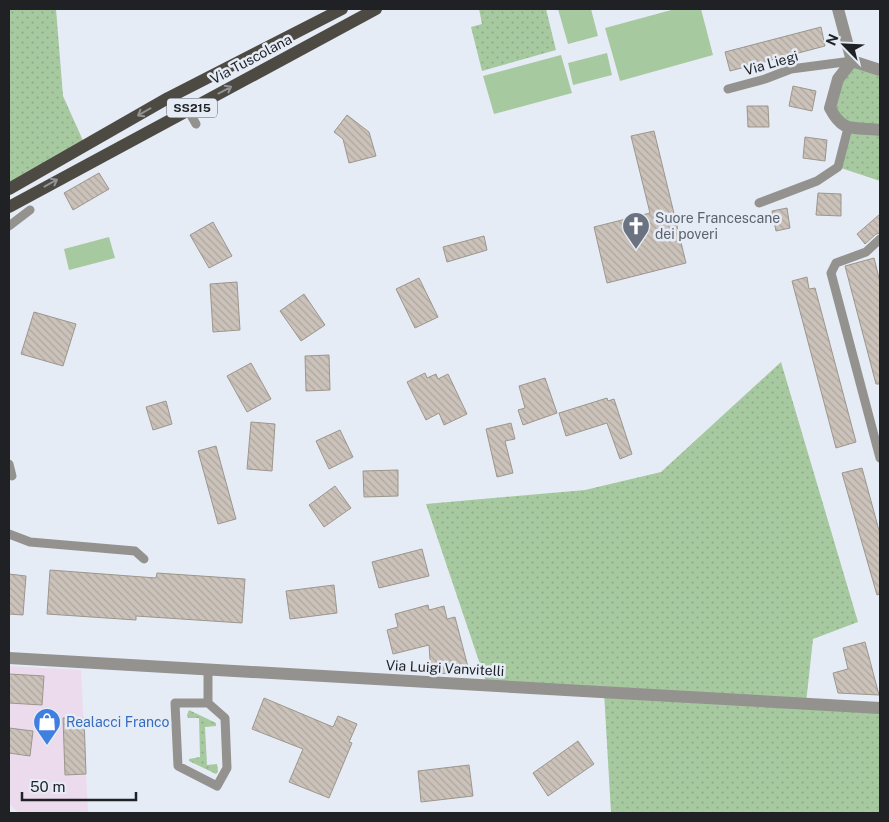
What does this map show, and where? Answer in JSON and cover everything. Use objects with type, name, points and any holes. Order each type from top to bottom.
[{"type":"main road","name":"Via Tuscolana","points":[[11,187],[168,98],[342,9]]},
{"type":"main road","name":"Via Tuscolana","points":[[9,207],[376,9]]},
{"type":"street","points":[[838,9],[852,61]]},
{"type":"street","points":[[852,61],[880,70]]},
{"type":"street","points":[[852,61],[838,79],[830,108],[836,120],[848,128],[880,130]]},
{"type":"street","name":"Via Luigi Vanvitelli","points":[[9,658],[831,700],[880,708]]},
{"type":"lane","name":"Via Liegi","points":[[728,90],[766,79],[791,69],[852,61]]},
{"type":"lane","points":[[188,110],[196,124]]},
{"type":"lane","points":[[759,203],[817,181],[838,167],[848,128]]},
{"type":"lane","points":[[9,226],[32,213],[21,200]]},
{"type":"lane","points":[[880,239],[866,252],[836,263],[831,272],[880,458]]},
{"type":"lane","points":[[9,464],[12,476]]},
{"type":"lane","points":[[9,534],[30,542],[135,551],[144,559]]},
{"type":"lane","points":[[208,669],[208,703],[224,718],[226,768],[217,786],[178,766],[175,703],[208,703]]},
{"type":"shaded area","name":"Realacci Franco","points":[[9,666],[81,670],[88,813],[19,813],[9,804]]},
{"type":"green space","points":[[9,9],[56,9],[63,96],[85,145],[9,184]]},
{"type":"green space","points":[[479,9],[546,9],[556,50],[482,71],[471,27],[482,24]]},
{"type":"green space","points":[[558,9],[591,9],[598,36],[568,44]]},
{"type":"green space","points":[[675,9],[701,9],[713,55],[620,81],[605,28]]},
{"type":"green space","points":[[607,53],[612,75],[573,85],[568,63]]},
{"type":"green space","points":[[561,55],[572,93],[494,114],[483,76]]},
{"type":"green space","points":[[852,61],[880,71],[880,181],[838,167],[848,128],[830,108]]},
{"type":"green space","points":[[109,237],[115,258],[69,270],[64,249]]},
{"type":"green space","points":[[781,362],[858,622],[813,639],[806,703],[880,708],[880,813],[611,813],[604,692],[487,685],[426,504],[585,490],[661,472]]},
{"type":"green space","points":[[189,710],[216,723],[216,726],[205,727],[207,765],[217,764],[218,772],[216,774],[189,761],[189,759],[200,757],[199,718],[188,718]]},
{"type":"building","points":[[821,27],[825,46],[730,71],[725,52]]},
{"type":"building","points":[[793,86],[816,91],[812,111],[789,106]]},
{"type":"building","points":[[747,106],[768,106],[769,127],[748,127]]},
{"type":"building","points":[[347,115],[369,132],[376,156],[349,163],[343,139],[334,132]]},
{"type":"building","points":[[654,131],[686,263],[607,283],[594,227],[650,213],[631,136]]},
{"type":"building","points":[[805,137],[827,140],[825,161],[803,158]]},
{"type":"building","points":[[99,173],[109,189],[73,210],[64,193]]},
{"type":"building","points":[[818,193],[841,194],[841,216],[816,215]]},
{"type":"building","points":[[787,208],[790,228],[776,231],[772,211]]},
{"type":"building","points":[[880,214],[880,233],[876,234],[865,244],[857,234]]},
{"type":"building","points":[[213,222],[232,256],[209,268],[190,235]]},
{"type":"building","points":[[484,236],[487,250],[447,262],[443,247]]},
{"type":"building","points":[[874,258],[880,282],[880,384],[876,384],[845,266]]},
{"type":"building","points":[[807,277],[809,289],[815,288],[856,442],[836,448],[792,281]]},
{"type":"building","points":[[419,278],[438,317],[415,328],[396,289]]},
{"type":"building","points":[[237,282],[240,330],[213,332],[210,284]]},
{"type":"building","points":[[304,294],[325,325],[301,341],[280,311]]},
{"type":"building","points":[[34,312],[76,324],[63,366],[21,354]]},
{"type":"building","points":[[329,355],[330,390],[306,391],[305,356]]},
{"type":"building","points":[[251,363],[271,399],[247,412],[227,376]]},
{"type":"building","points":[[425,373],[427,378],[436,374],[438,379],[448,374],[467,414],[444,425],[439,413],[426,420],[407,382]]},
{"type":"building","points":[[545,378],[557,413],[523,425],[518,410],[525,408],[519,386]]},
{"type":"building","points":[[607,398],[608,401],[614,399],[632,454],[620,459],[607,423],[566,436],[559,413]]},
{"type":"building","points":[[166,401],[172,424],[153,430],[146,407]]},
{"type":"building","points":[[251,422],[275,424],[272,471],[247,469]]},
{"type":"building","points":[[511,423],[515,439],[505,441],[513,473],[497,477],[486,429]]},
{"type":"building","points":[[340,430],[353,457],[329,469],[316,441]]},
{"type":"building","points":[[216,446],[236,519],[218,524],[198,451]]},
{"type":"building","points":[[862,468],[880,534],[880,594],[877,595],[842,473]]},
{"type":"building","points":[[398,470],[398,496],[364,497],[363,471]]},
{"type":"building","points":[[335,486],[351,508],[324,527],[309,505]]},
{"type":"building","points":[[422,549],[429,576],[379,588],[372,562]]},
{"type":"building","points":[[50,570],[156,578],[157,573],[245,579],[242,623],[136,616],[136,620],[47,614]]},
{"type":"building","points":[[9,574],[26,576],[23,615],[9,614]]},
{"type":"building","points":[[334,585],[337,613],[290,619],[286,591]]},
{"type":"building","points":[[428,605],[429,610],[444,606],[447,619],[455,617],[469,671],[456,675],[455,673],[431,674],[429,645],[393,654],[387,630],[398,627],[395,614]]},
{"type":"building","points":[[865,642],[879,695],[838,693],[833,673],[848,669],[843,648]]},
{"type":"building","points":[[9,674],[44,676],[42,705],[9,703]]},
{"type":"building","points":[[264,698],[333,727],[338,716],[357,724],[349,742],[352,743],[329,798],[289,782],[303,749],[252,729]]},
{"type":"building","points":[[63,718],[84,718],[86,774],[65,775]]},
{"type":"building","points":[[9,728],[33,731],[30,756],[9,753]]},
{"type":"building","points":[[578,741],[594,764],[548,796],[533,773]]},
{"type":"building","points":[[469,765],[473,796],[421,802],[418,771]]},
{"type":"place","name":"Suore Francescane dei poveri","points":[[636,250]]},
{"type":"place","name":"Realacci Franco","points":[[47,746]]}]
